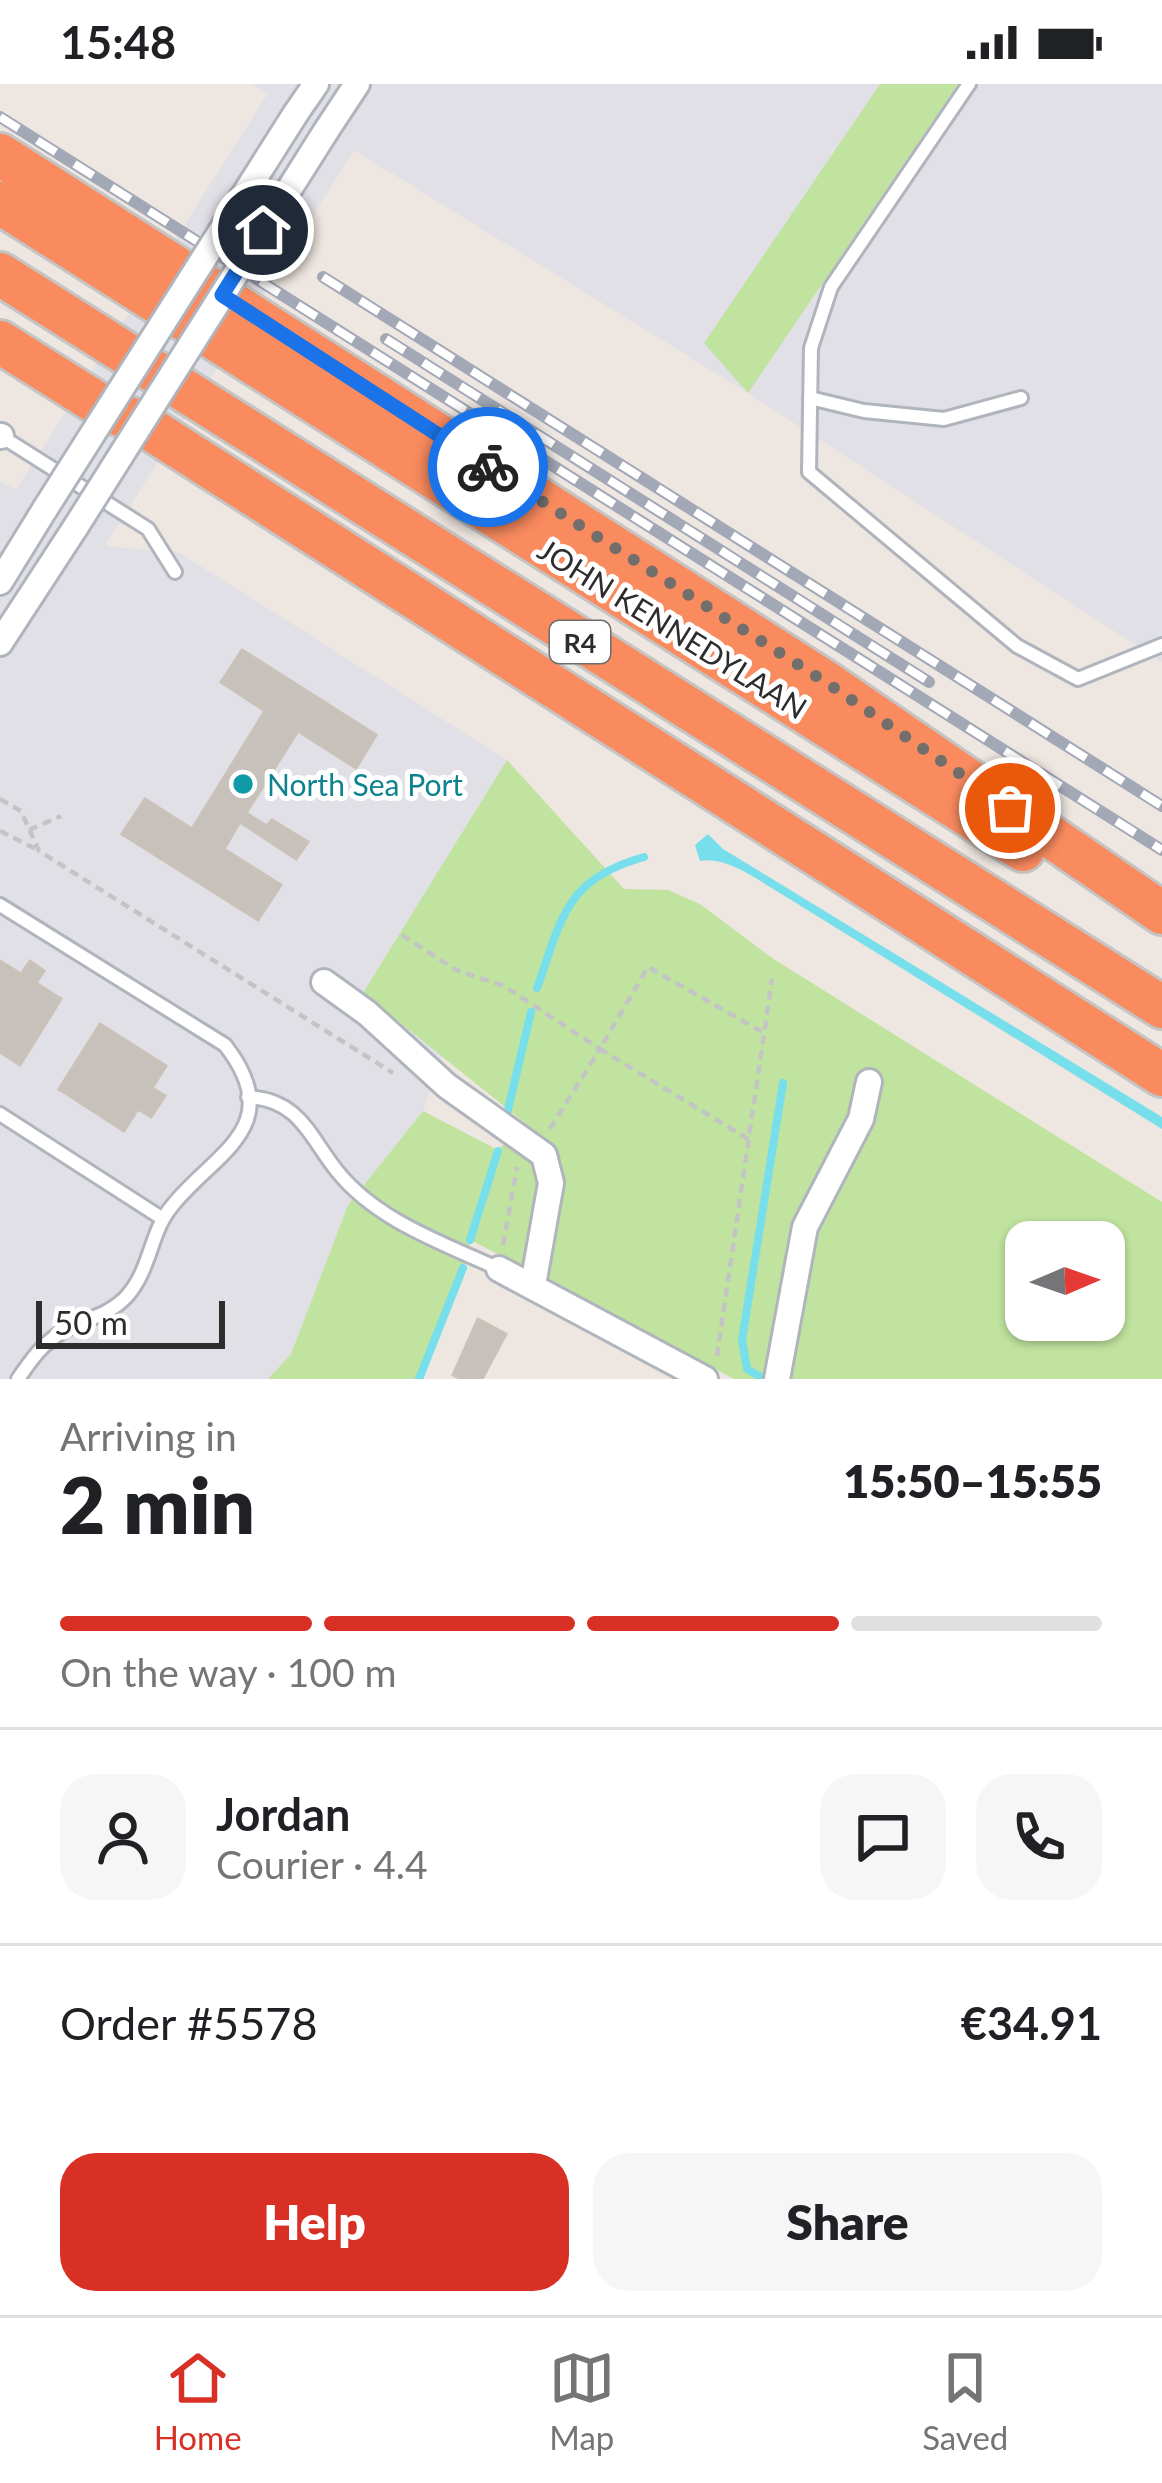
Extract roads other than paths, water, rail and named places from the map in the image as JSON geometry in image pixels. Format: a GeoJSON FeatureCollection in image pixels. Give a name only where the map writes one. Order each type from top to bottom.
{"type":"FeatureCollection","features":[{"type":"Feature","properties":{"kind":"highway"},"geometry":{"type":"LineString","coordinates":[[0,155],[859,704],[1162,913]]}},
{"type":"Feature","properties":{"kind":"highway","name":"JOHN KENNEDYLAAN"},"geometry":{"type":"LineString","coordinates":[[0,203],[1162,939]]}},
{"type":"Feature","properties":{"kind":"highway","name":"JOHN KENNEDYLAAN"},"geometry":{"type":"LineString","coordinates":[[0,274],[1162,1007]]}},
{"type":"Feature","properties":{"kind":"highway","name":"R4"},"geometry":{"type":"LineString","coordinates":[[0,304],[1162,1037]]}},
{"type":"Feature","properties":{"kind":"highway"},"geometry":{"type":"LineString","coordinates":[[0,342],[137,423],[1162,1075]]}},
{"type":"Feature","properties":{"kind":"highway"},"geometry":{"type":"LineString","coordinates":[[784,832],[866,870],[948,918],[1030,951]]}},
{"type":"Feature","properties":{"kind":"street"},"geometry":{"type":"LineString","coordinates":[[0,643],[137,423],[296,113],[316,84]]}},
{"type":"Feature","properties":{"kind":"street"},"geometry":{"type":"LineString","coordinates":[[0,582],[45,509],[137,423],[208,285],[357,84]]}},
{"type":"Feature","properties":{"kind":"street"},"geometry":{"type":"LineString","coordinates":[[324,982],[528,1150],[550,1183],[533,1285]]}},
{"type":"Feature","properties":{"kind":"street"},"geometry":{"type":"LineString","coordinates":[[776,1379],[805,1227],[861,1119],[869,1082]]}},
{"type":"Feature","properties":{"kind":"street"},"geometry":{"type":"LineString","coordinates":[[499,1269],[711,1368]]}},
{"type":"Feature","properties":{"kind":"lane"},"geometry":{"type":"LineString","coordinates":[[969,84],[831,287],[811,347],[809,472],[1017,646],[1078,679],[1162,644]]}},
{"type":"Feature","properties":{"kind":"lane"},"geometry":{"type":"LineString","coordinates":[[810,398],[864,411],[944,419],[1021,398]]}},
{"type":"Feature","properties":{"kind":"lane"},"geometry":{"type":"LineString","coordinates":[[1,436],[148,529],[175,572]]}},
{"type":"Feature","properties":{"kind":"lane"},"geometry":{"type":"LineString","coordinates":[[0,905],[225,1046],[239,1063],[248,1097],[239,1136],[224,1160],[163,1219],[148,1266],[125,1299],[38,1350],[18,1379]]}},
{"type":"Feature","properties":{"kind":"lane"},"geometry":{"type":"LineString","coordinates":[[248,1097],[268,1098],[296,1111],[336,1170],[384,1213],[499,1269]]}},
{"type":"Feature","properties":{"kind":"lane"},"geometry":{"type":"LineString","coordinates":[[0,1114],[163,1219]]}},
{"type":"Feature","properties":{"kind":"water"},"geometry":{"type":"Polygon","coordinates":[[[708,834],[723,849],[1162,1117],[1162,1129],[754,877],[722,862],[700,861],[695,845],[708,834]]]}},
{"type":"Feature","properties":{"kind":"waterway"},"geometry":{"type":"LineString","coordinates":[[537,988],[570,904],[597,877],[644,857]]}},
{"type":"Feature","properties":{"kind":"waterway"},"geometry":{"type":"LineString","coordinates":[[507,1114],[531,1012]]}},
{"type":"Feature","properties":{"kind":"waterway"},"geometry":{"type":"LineString","coordinates":[[764,1379],[747,1369],[742,1340],[783,1083]]}},
{"type":"Feature","properties":{"kind":"waterway"},"geometry":{"type":"LineString","coordinates":[[470,1240],[498,1151]]}},
{"type":"Feature","properties":{"kind":"waterway"},"geometry":{"type":"LineString","coordinates":[[419,1379],[463,1268]]}},
{"type":"Feature","properties":{"kind":"railway"},"geometry":{"type":"LineString","coordinates":[[0,117],[1162,850]]}},
{"type":"Feature","properties":{"kind":"railway"},"geometry":{"type":"LineString","coordinates":[[323,277],[1162,806]]}},
{"type":"Feature","properties":{"kind":"railway"},"geometry":{"type":"LineString","coordinates":[[386,339],[929,682]]}},
{"type":"Feature","properties":{"kind":"place","name":"North Sea Port"},"geometry":{"type":"Point","coordinates":[243,784]}}]}
